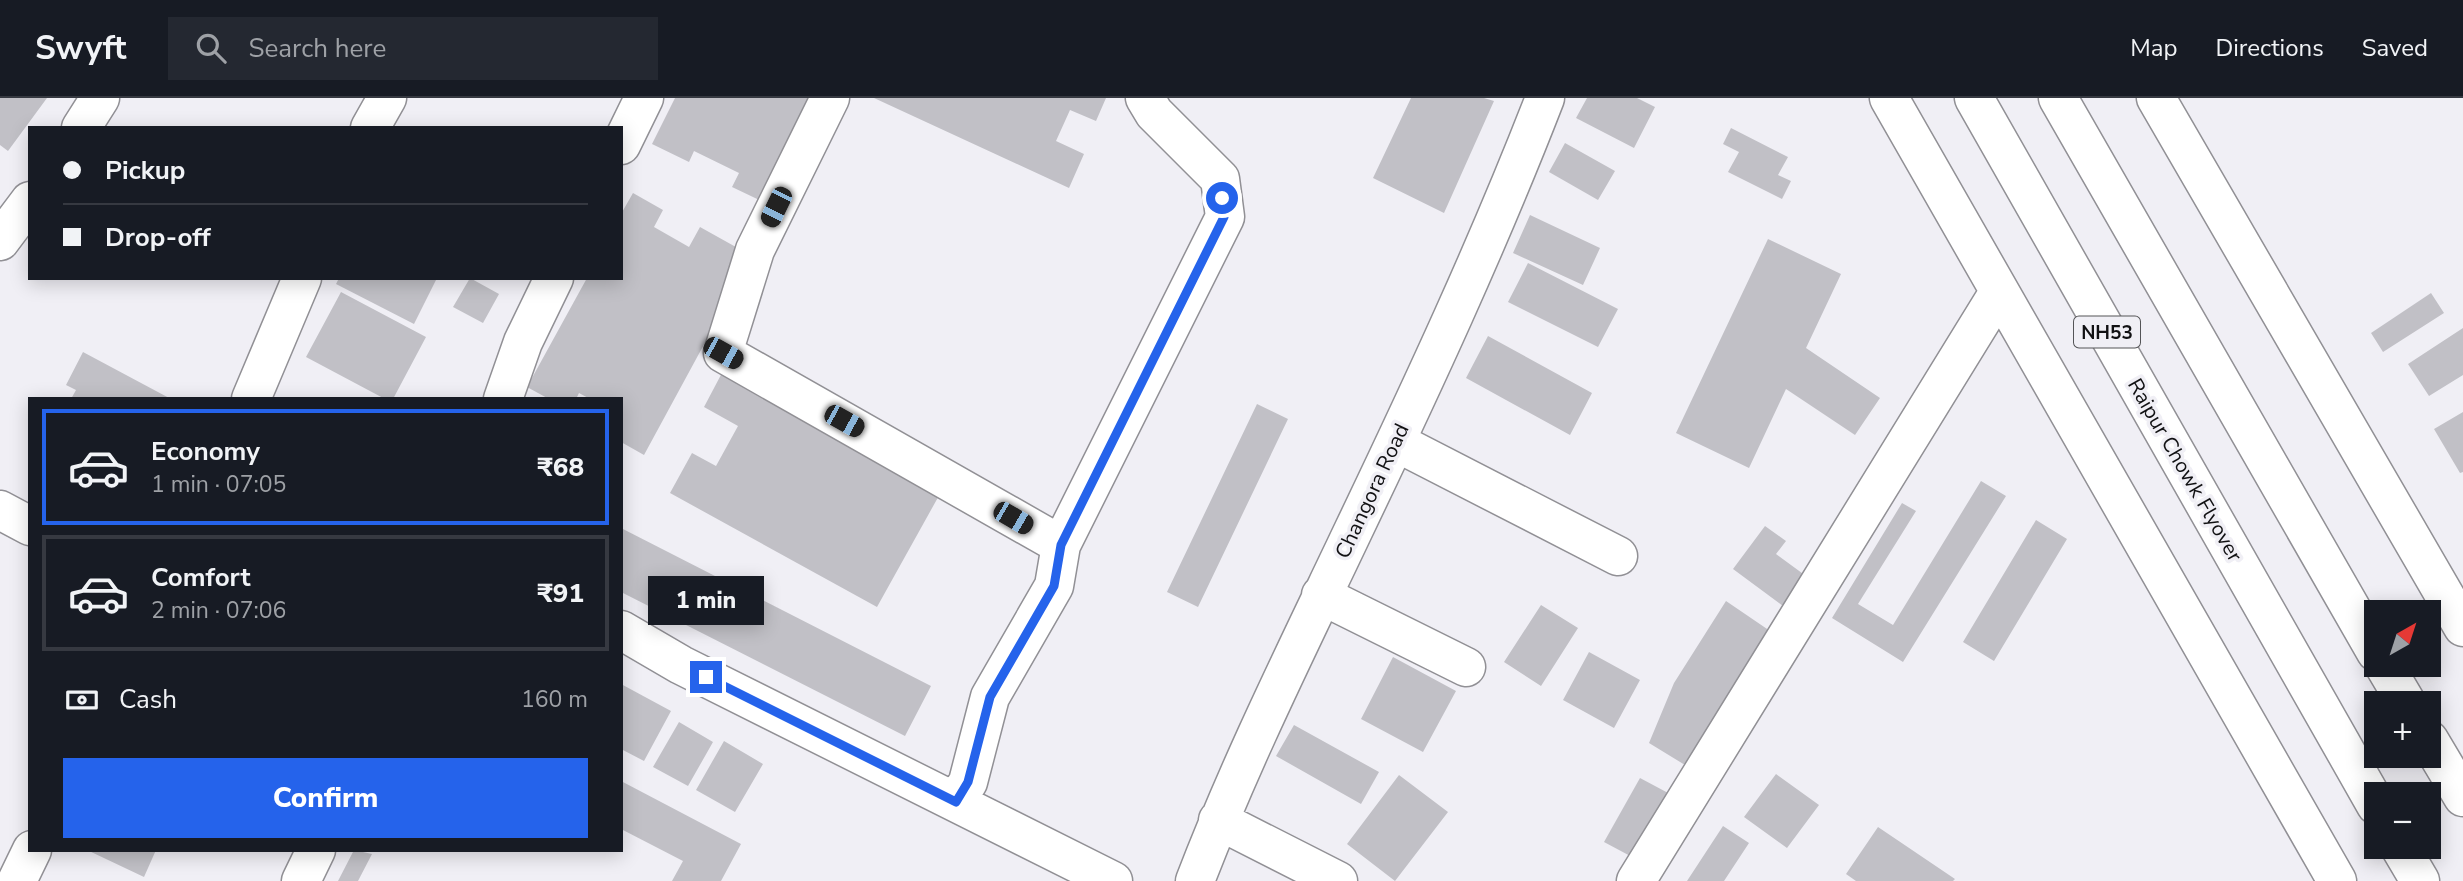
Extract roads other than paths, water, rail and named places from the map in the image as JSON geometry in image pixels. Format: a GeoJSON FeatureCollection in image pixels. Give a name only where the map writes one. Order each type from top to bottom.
{"type":"FeatureCollection","features":[{"type":"Feature","properties":{"kind":"main road"},"geometry":{"type":"LineString","coordinates":[[82,126],[100,98]]}},
{"type":"Feature","properties":{"kind":"main road"},"geometry":{"type":"LineString","coordinates":[[371,126],[387,98]]}},
{"type":"Feature","properties":{"kind":"main road"},"geometry":{"type":"LineString","coordinates":[[623,141],[644,98]]}},
{"type":"Feature","properties":{"kind":"main road"},"geometry":{"type":"LineString","coordinates":[[830,98],[755,250],[723,353],[1061,545]]}},
{"type":"Feature","properties":{"kind":"main road"},"geometry":{"type":"LineString","coordinates":[[956,802],[968,782],[990,697],[1054,586],[1061,545],[1224,217],[1220,179],[1154,113],[1145,98]]}},
{"type":"Feature","properties":{"kind":"main road","name":"Changora Road"},"geometry":{"type":"LineString","coordinates":[[1195,881],[1230,789],[1396,442],[1501,212],[1545,98]]}},
{"type":"Feature","properties":{"kind":"main road"},"geometry":{"type":"LineString","coordinates":[[1889,98],[2337,881]]}},
{"type":"Feature","properties":{"kind":"main road","name":"Raipur Chowk Flyover"},"geometry":{"type":"LineString","coordinates":[[1974,98],[2364,785]]}},
{"type":"Feature","properties":{"kind":"main road"},"geometry":{"type":"LineString","coordinates":[[2058,98],[2364,632]]}},
{"type":"Feature","properties":{"kind":"main road"},"geometry":{"type":"LineString","coordinates":[[2156,98],[2463,626]]}},
{"type":"Feature","properties":{"kind":"main road"},"geometry":{"type":"LineString","coordinates":[[0,241],[28,204]]}},
{"type":"Feature","properties":{"kind":"main road"},"geometry":{"type":"LineString","coordinates":[[252,397],[301,280]]}},
{"type":"Feature","properties":{"kind":"main road"},"geometry":{"type":"LineString","coordinates":[[504,397],[523,342],[553,280]]}},
{"type":"Feature","properties":{"kind":"main road"},"geometry":{"type":"LineString","coordinates":[[1636,881],[1999,292]]}},
{"type":"Feature","properties":{"kind":"main road"},"geometry":{"type":"LineString","coordinates":[[1396,442],[1618,556]]}},
{"type":"Feature","properties":{"kind":"main road"},"geometry":{"type":"LineString","coordinates":[[0,510],[28,525]]}},
{"type":"Feature","properties":{"kind":"main road"},"geometry":{"type":"LineString","coordinates":[[1321,595],[1466,667]]}},
{"type":"Feature","properties":{"kind":"main road"},"geometry":{"type":"LineString","coordinates":[[623,631],[681,665],[1114,881]]}},
{"type":"Feature","properties":{"kind":"main road"},"geometry":{"type":"LineString","coordinates":[[2441,760],[2463,797]]}},
{"type":"Feature","properties":{"kind":"main road"},"geometry":{"type":"LineString","coordinates":[[1218,820],[1338,881]]}},
{"type":"Feature","properties":{"kind":"main road"},"geometry":{"type":"LineString","coordinates":[[17,881],[31,852]]}},
{"type":"Feature","properties":{"kind":"main road"},"geometry":{"type":"LineString","coordinates":[[301,881],[315,852]]}},
{"type":"Feature","properties":{"kind":"main road"},"geometry":{"type":"LineString","coordinates":[[2407,859],[2420,881]]}}]}
